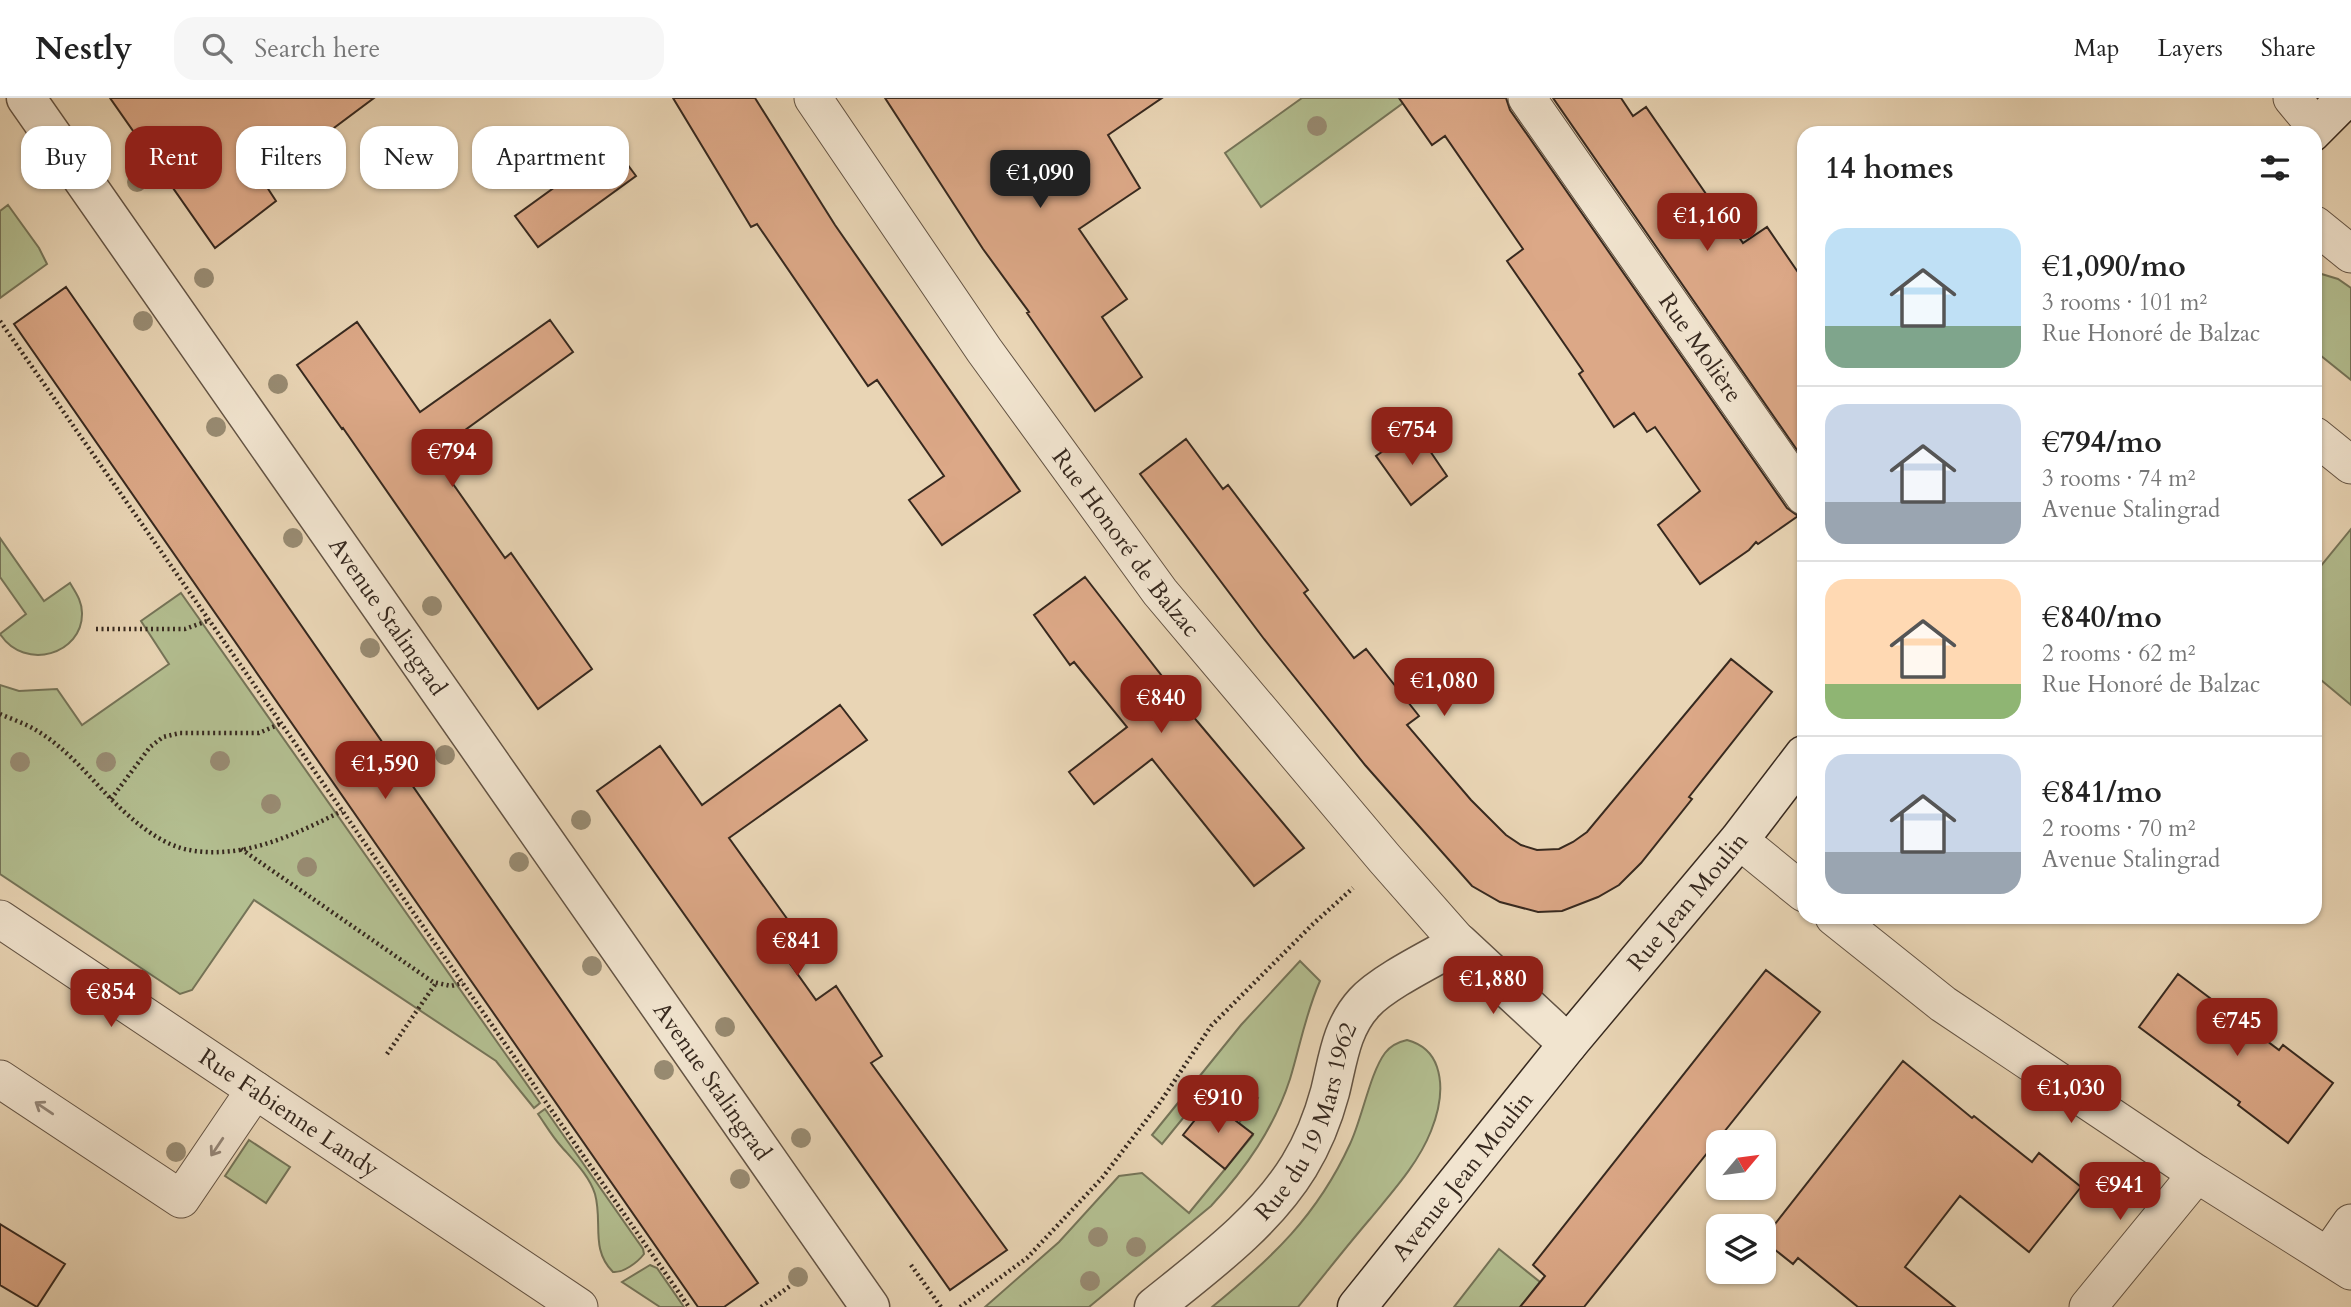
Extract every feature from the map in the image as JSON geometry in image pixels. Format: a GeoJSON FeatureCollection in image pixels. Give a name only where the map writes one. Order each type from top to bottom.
{"type":"FeatureCollection","features":[{"type":"Feature","properties":{"kind":"street","name":"Avenue Stalingrad"},"geometry":{"type":"LineString","coordinates":[[26,98],[870,1307]]}},
{"type":"Feature","properties":{"kind":"street","name":"Rue Molière"},"geometry":{"type":"LineString","coordinates":[[1527,98],[1797,486]]}},
{"type":"Feature","properties":{"kind":"street"},"geometry":{"type":"LineString","coordinates":[[2292,98],[2311,126]]}},
{"type":"Feature","properties":{"kind":"street"},"geometry":{"type":"LineString","coordinates":[[2318,126],[2346,98]]}},
{"type":"Feature","properties":{"kind":"street","name":"Rue Honoré de Balzac"},"geometry":{"type":"LineString","coordinates":[[822,101],[984,351],[1160,592],[1459,943],[1568,1044]]}},
{"type":"Feature","properties":{"kind":"street"},"geometry":{"type":"LineString","coordinates":[[2322,231],[2351,254]]}},
{"type":"Feature","properties":{"kind":"street"},"geometry":{"type":"LineString","coordinates":[[2322,442],[2351,465]]}},
{"type":"Feature","properties":{"kind":"street","name":"Rue Jean Moulin"},"geometry":{"type":"LineString","coordinates":[[1568,1044],[1739,840],[1797,764]]}},
{"type":"Feature","properties":{"kind":"street"},"geometry":{"type":"LineString","coordinates":[[1739,840],[1797,887]]}},
{"type":"Feature","properties":{"kind":"street","name":"Rue Fabienne Landy"},"geometry":{"type":"LineString","coordinates":[[0,919],[579,1307]]}},
{"type":"Feature","properties":{"kind":"street"},"geometry":{"type":"LineString","coordinates":[[1843,924],[1943,1004],[2197,1174],[2339,1264],[2351,1223]]}},
{"type":"Feature","properties":{"kind":"street","name":"Rue du 19 Mars 1962"},"geometry":{"type":"LineString","coordinates":[[1154,1307],[1238,1237],[1268,1206],[1298,1168],[1313,1142],[1323,1114],[1340,1045],[1348,1027],[1365,1002],[1416,967],[1459,943]]}},
{"type":"Feature","properties":{"kind":"street","name":"Avenue Jean Moulin"},"geometry":{"type":"LineString","coordinates":[[1357,1307],[1568,1044]]}},
{"type":"Feature","properties":{"kind":"street"},"geometry":{"type":"LineString","coordinates":[[0,1079],[181,1199],[255,1090]]}},
{"type":"Feature","properties":{"kind":"street"},"geometry":{"type":"LineString","coordinates":[[2088,1307],[2197,1174]]}},
{"type":"Feature","properties":{"kind":"path"},"geometry":{"type":"LineString","coordinates":[[0,321],[689,1307]]}},
{"type":"Feature","properties":{"kind":"path"},"geometry":{"type":"LineString","coordinates":[[96,629],[185,629],[210,620]]}},
{"type":"Feature","properties":{"kind":"path"},"geometry":{"type":"LineString","coordinates":[[0,714],[33,728],[50,740],[142,826],[164,840],[188,850],[214,852],[259,846],[291,836],[342,811]]}},
{"type":"Feature","properties":{"kind":"path"},"geometry":{"type":"LineString","coordinates":[[111,799],[150,747],[163,737],[180,733],[259,733],[282,723]]}},
{"type":"Feature","properties":{"kind":"path"},"geometry":{"type":"LineString","coordinates":[[241,849],[436,983],[451,986],[463,983]]}},
{"type":"Feature","properties":{"kind":"path"},"geometry":{"type":"LineString","coordinates":[[960,1307],[1027,1258],[1102,1178],[1161,1101],[1211,1026],[1313,924],[1385,859]]}},
{"type":"Feature","properties":{"kind":"path"},"geometry":{"type":"LineString","coordinates":[[387,1054],[436,983]]}},
{"type":"Feature","properties":{"kind":"path"},"geometry":{"type":"LineString","coordinates":[[911,1265],[941,1307]]}},
{"type":"Feature","properties":{"kind":"path"},"geometry":{"type":"LineString","coordinates":[[761,1307],[790,1286]]}},
{"type":"Feature","properties":{"kind":"green space"},"geometry":{"type":"Polygon","coordinates":[[[1302,98],[1410,98],[1261,207],[1225,153],[1302,98]]]}},
{"type":"Feature","properties":{"kind":"green space"},"geometry":{"type":"Polygon","coordinates":[[[8,205],[39,248],[47,264],[0,298],[0,211],[8,205]]]}},
{"type":"Feature","properties":{"kind":"green space"},"geometry":{"type":"Polygon","coordinates":[[[2322,274],[2338,279],[2351,288],[2351,380],[2322,357],[2322,274]]]}},
{"type":"Feature","properties":{"kind":"green space"},"geometry":{"type":"Polygon","coordinates":[[[2351,529],[2351,705],[2322,681],[2322,564],[2351,529]]]}},
{"type":"Feature","properties":{"kind":"green space"},"geometry":{"type":"Polygon","coordinates":[[[0,538],[44,601],[70,583],[80,601],[82,613],[80,627],[73,639],[63,648],[37,655],[24,653],[11,646],[0,634],[26,614],[0,577],[0,538]]]}},
{"type":"Feature","properties":{"kind":"green space"},"geometry":{"type":"Polygon","coordinates":[[[181,593],[540,1103],[534,1108],[496,1061],[254,900],[192,990],[180,994],[0,874],[0,685],[19,691],[57,689],[82,725],[169,664],[141,621],[181,593]]]}},
{"type":"Feature","properties":{"kind":"green space"},"geometry":{"type":"Polygon","coordinates":[[[1300,961],[1320,981],[1290,1079],[1276,1114],[1258,1147],[1211,1206],[1089,1307],[985,1307],[1059,1242],[1119,1176],[1142,1173],[1189,1213],[1253,1135],[1239,1123],[1258,1098],[1231,1077],[1200,1114],[1192,1107],[1162,1144],[1152,1135],[1241,1025],[1300,961]]]}},
{"type":"Feature","properties":{"kind":"green space"},"geometry":{"type":"Polygon","coordinates":[[[1407,1040],[1422,1046],[1432,1057],[1439,1075],[1440,1091],[1438,1107],[1426,1143],[1404,1177],[1298,1307],[1212,1307],[1273,1253],[1308,1214],[1337,1170],[1350,1144],[1370,1084],[1385,1053],[1407,1040]]]}},
{"type":"Feature","properties":{"kind":"green space"},"geometry":{"type":"Polygon","coordinates":[[[545,1109],[643,1249],[644,1254],[625,1269],[613,1272],[606,1263],[599,1245],[595,1194],[585,1174],[538,1114],[545,1109]]]}},
{"type":"Feature","properties":{"kind":"green space"},"geometry":{"type":"Polygon","coordinates":[[[249,1140],[290,1167],[266,1203],[225,1176],[249,1140]]]}},
{"type":"Feature","properties":{"kind":"green space"},"geometry":{"type":"Polygon","coordinates":[[[1499,1249],[1540,1282],[1520,1307],[1454,1307],[1499,1249]]]}},
{"type":"Feature","properties":{"kind":"green space"},"geometry":{"type":"Polygon","coordinates":[[[650,1265],[657,1268],[684,1307],[660,1307],[622,1282],[650,1265]]]}},
{"type":"Feature","properties":{"kind":"building"},"geometry":{"type":"Polygon","coordinates":[[[110,98],[374,98],[337,126],[236,126],[236,189],[268,189],[276,201],[215,248],[174,189],[222,189],[222,126],[130,126],[110,98]]]}},
{"type":"Feature","properties":{"kind":"building"},"geometry":{"type":"Polygon","coordinates":[[[673,98],[755,98],[835,225],[1020,491],[942,545],[909,500],[944,476],[877,380],[868,386],[757,224],[751,227],[673,98]]]}},
{"type":"Feature","properties":{"kind":"building"},"geometry":{"type":"Polygon","coordinates":[[[885,98],[1162,98],[1108,135],[1140,188],[1079,229],[1127,299],[1102,317],[1142,377],[1095,411],[983,249],[885,98]]]}},
{"type":"Feature","properties":{"kind":"building"},"geometry":{"type":"Polygon","coordinates":[[[1399,98],[1506,98],[1510,110],[1787,508],[1797,517],[1758,544],[1756,542],[1749,550],[1700,584],[1658,525],[1700,491],[1655,427],[1647,432],[1634,413],[1614,427],[1579,374],[1583,371],[1507,261],[1523,249],[1445,136],[1432,145],[1399,98]]]}},
{"type":"Feature","properties":{"kind":"building"},"geometry":{"type":"Polygon","coordinates":[[[1553,98],[1621,98],[1633,116],[1646,107],[1724,220],[1726,218],[1743,243],[1767,227],[1797,271],[1797,450],[1553,98]]]}},
{"type":"Feature","properties":{"kind":"building"},"geometry":{"type":"Polygon","coordinates":[[[629,167],[636,176],[629,181],[629,167]]]}},
{"type":"Feature","properties":{"kind":"building"},"geometry":{"type":"Polygon","coordinates":[[[552,189],[618,189],[538,247],[515,216],[552,189]]]}},
{"type":"Feature","properties":{"kind":"building"},"geometry":{"type":"Polygon","coordinates":[[[66,287],[758,1283],[724,1307],[698,1307],[14,324],[66,287]]]}},
{"type":"Feature","properties":{"kind":"building"},"geometry":{"type":"Polygon","coordinates":[[[550,320],[573,352],[432,454],[505,558],[511,553],[592,669],[538,709],[297,365],[357,322],[420,412],[550,320]]]}},
{"type":"Feature","properties":{"kind":"building"},"geometry":{"type":"Polygon","coordinates":[[[1415,429],[1447,476],[1411,505],[1376,456],[1415,429]]]}},
{"type":"Feature","properties":{"kind":"building"},"geometry":{"type":"Polygon","coordinates":[[[1186,439],[1223,489],[1228,485],[1308,590],[1304,593],[1354,658],[1366,649],[1419,716],[1407,725],[1471,800],[1506,835],[1521,845],[1537,850],[1559,849],[1587,832],[1731,659],[1772,692],[1689,797],[1692,799],[1641,863],[1619,885],[1598,897],[1562,911],[1538,912],[1500,902],[1472,886],[1365,765],[1264,639],[1140,474],[1186,439]]]}},
{"type":"Feature","properties":{"kind":"building"},"geometry":{"type":"Polygon","coordinates":[[[1085,577],[1197,721],[1304,848],[1254,886],[1152,759],[1094,804],[1069,772],[1127,727],[1074,662],[1070,665],[1034,615],[1085,577]]]}},
{"type":"Feature","properties":{"kind":"building"},"geometry":{"type":"Polygon","coordinates":[[[840,705],[867,740],[729,838],[793,927],[774,941],[816,1000],[836,986],[882,1056],[871,1063],[1007,1250],[950,1290],[597,791],[660,746],[702,805],[840,705]]]}},
{"type":"Feature","properties":{"kind":"building"},"geometry":{"type":"Polygon","coordinates":[[[1766,970],[1820,1012],[1726,1130],[1706,1130],[1706,1154],[1584,1307],[1520,1307],[1545,1276],[1533,1265],[1766,970]]]}},
{"type":"Feature","properties":{"kind":"building"},"geometry":{"type":"Polygon","coordinates":[[[2178,974],[2279,1050],[2283,1045],[2333,1083],[2288,1143],[2238,1105],[2240,1102],[2139,1027],[2178,974]]]}},
{"type":"Feature","properties":{"kind":"building"},"geometry":{"type":"Polygon","coordinates":[[[1903,1061],[1972,1118],[1974,1116],[2032,1162],[2039,1153],[2081,1187],[2029,1252],[1960,1196],[1905,1267],[1955,1307],[1858,1307],[1798,1258],[1793,1264],[1776,1251],[1776,1223],[1903,1061]]]}},
{"type":"Feature","properties":{"kind":"building"},"geometry":{"type":"Polygon","coordinates":[[[1210,1101],[1253,1134],[1225,1169],[1183,1135],[1210,1101]]]}},
{"type":"Feature","properties":{"kind":"building"},"geometry":{"type":"Polygon","coordinates":[[[0,1224],[65,1264],[37,1307],[0,1285],[0,1224]]]}}]}
